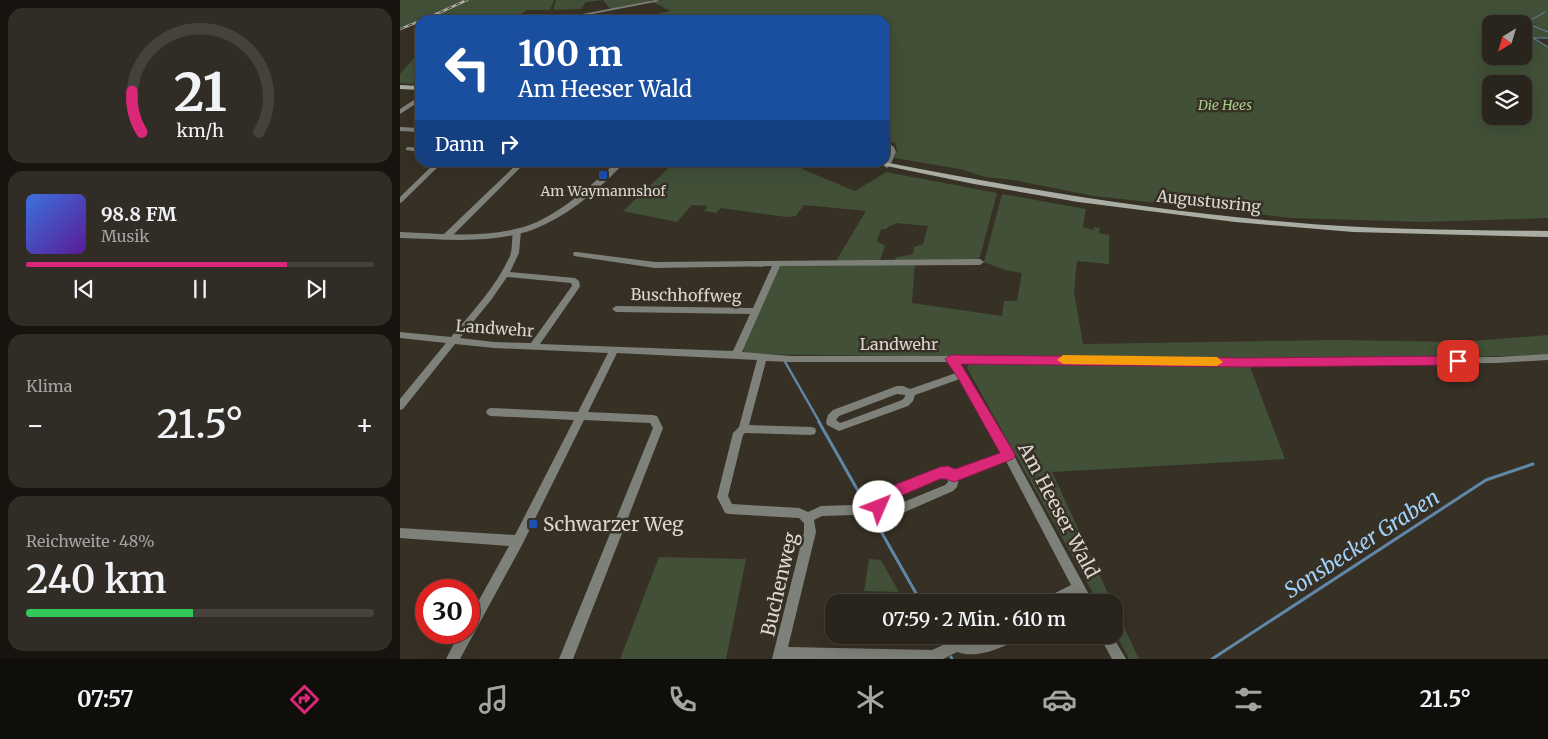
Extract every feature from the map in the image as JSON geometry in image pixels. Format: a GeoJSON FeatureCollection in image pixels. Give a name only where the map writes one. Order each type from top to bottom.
{"type":"FeatureCollection","features":[{"type":"Feature","properties":{"kind":"main road"},"geometry":{"type":"LineString","coordinates":[[400,87],[415,88]]}},
{"type":"Feature","properties":{"kind":"main road","name":"Augustusring"},"geometry":{"type":"LineString","coordinates":[[890,167],[1098,204],[1287,225],[1429,232],[1548,234]]}},
{"type":"Feature","properties":{"kind":"street"},"geometry":{"type":"LineString","coordinates":[[585,15],[658,1]]}},
{"type":"Feature","properties":{"kind":"street"},"geometry":{"type":"LineString","coordinates":[[400,112],[415,102]]}},
{"type":"Feature","properties":{"kind":"street"},"geometry":{"type":"LineString","coordinates":[[400,129],[415,130]]}},
{"type":"Feature","properties":{"kind":"street"},"geometry":{"type":"LineString","coordinates":[[890,147],[893,152],[890,159]]}},
{"type":"Feature","properties":{"kind":"street"},"geometry":{"type":"LineString","coordinates":[[408,150],[415,150]]}},
{"type":"Feature","properties":{"kind":"street"},"geometry":{"type":"LineString","coordinates":[[400,201],[435,167]]}},
{"type":"Feature","properties":{"kind":"street"},"geometry":{"type":"LineString","coordinates":[[447,236],[518,167]]}},
{"type":"Feature","properties":{"kind":"street"},"geometry":{"type":"LineString","coordinates":[[400,235],[491,236],[540,224],[555,216],[616,167]]}},
{"type":"Feature","properties":{"kind":"street"},"geometry":{"type":"LineString","coordinates":[[400,406],[488,298],[505,274],[515,253],[517,231]]}},
{"type":"Feature","properties":{"kind":"street"},"geometry":{"type":"LineString","coordinates":[[577,254],[655,265],[922,261],[980,262]]}},
{"type":"Feature","properties":{"kind":"street"},"geometry":{"type":"LineString","coordinates":[[736,355],[777,264]]}},
{"type":"Feature","properties":{"kind":"street"},"geometry":{"type":"LineString","coordinates":[[505,274],[575,281],[576,286],[534,346]]}},
{"type":"Feature","properties":{"kind":"street","name":"Buschhoffweg"},"geometry":{"type":"LineString","coordinates":[[616,309],[756,311]]}},
{"type":"Feature","properties":{"kind":"street","name":"Landwehr"},"geometry":{"type":"LineString","coordinates":[[400,335],[534,346],[736,355],[762,358],[1246,362],[1497,360],[1548,357]]}},
{"type":"Feature","properties":{"kind":"street"},"geometry":{"type":"LineString","coordinates":[[480,609],[518,541],[614,350]]}},
{"type":"Feature","properties":{"kind":"street","name":"Buchenweg"},"geometry":{"type":"LineString","coordinates":[[762,358],[743,429],[738,433],[722,497],[729,509],[799,513],[807,518],[810,526],[780,656]]}},
{"type":"Feature","properties":{"kind":"street","name":"Am Heeser Wald"},"geometry":{"type":"LineString","coordinates":[[951,359],[1008,455],[1082,594]]}},
{"type":"Feature","properties":{"kind":"street"},"geometry":{"type":"LineString","coordinates":[[910,393],[910,398],[905,403],[840,427],[831,422],[836,413],[888,393],[900,390],[910,393],[962,375]]}},
{"type":"Feature","properties":{"kind":"street"},"geometry":{"type":"LineString","coordinates":[[491,412],[653,419],[658,428],[566,659]]}},
{"type":"Feature","properties":{"kind":"street"},"geometry":{"type":"LineString","coordinates":[[743,429],[811,431]]}},
{"type":"Feature","properties":{"kind":"street"},"geometry":{"type":"LineString","coordinates":[[954,476],[1008,455]]}},
{"type":"Feature","properties":{"kind":"street"},"geometry":{"type":"LineString","coordinates":[[948,472],[954,476],[953,484],[949,488],[903,508],[889,512],[883,511],[879,507],[882,498],[940,473],[948,472]]}},
{"type":"Feature","properties":{"kind":"street","name":"Buchenweg"},"geometry":{"type":"LineString","coordinates":[[807,518],[821,511],[852,510]]}},
{"type":"Feature","properties":{"kind":"street"},"geometry":{"type":"LineString","coordinates":[[400,533],[518,541]]}},
{"type":"Feature","properties":{"kind":"street"},"geometry":{"type":"LineString","coordinates":[[1066,594],[1079,588]]}},
{"type":"Feature","properties":{"kind":"street"},"geometry":{"type":"LineString","coordinates":[[453,659],[461,644]]}},
{"type":"Feature","properties":{"kind":"street"},"geometry":{"type":"LineString","coordinates":[[780,656],[932,657],[953,644]]}},
{"type":"Feature","properties":{"kind":"street"},"geometry":{"type":"LineString","coordinates":[[960,644],[963,651],[973,653],[992,644]]}},
{"type":"Feature","properties":{"kind":"street"},"geometry":{"type":"LineString","coordinates":[[1110,644],[1119,659]]}},
{"type":"Feature","properties":{"kind":"green space"},"geometry":{"type":"Polygon","coordinates":[[[400,0],[465,0],[430,15],[415,15],[415,22],[400,28],[400,0]]]}},
{"type":"Feature","properties":{"kind":"green space"},"geometry":{"type":"Polygon","coordinates":[[[468,0],[554,0],[550,10],[525,10],[518,15],[436,15],[468,0]]]}},
{"type":"Feature","properties":{"kind":"green space"},"geometry":{"type":"Polygon","coordinates":[[[556,0],[603,0],[586,2],[581,9],[553,10],[556,0]]]}},
{"type":"Feature","properties":{"kind":"green space"},"geometry":{"type":"Polygon","coordinates":[[[603,0],[651,0],[653,1],[611,10],[603,0]]]}},
{"type":"Feature","properties":{"kind":"green space","name":"Die Hees"},"geometry":{"type":"Polygon","coordinates":[[[663,0],[1548,0],[1548,39],[1535,38],[1548,46],[1548,218],[1423,222],[1292,218],[1094,196],[1013,180],[985,177],[960,169],[894,158],[897,151],[895,143],[890,142],[890,15],[652,15],[670,11],[653,2],[663,0]]]}},
{"type":"Feature","properties":{"kind":"green space"},"geometry":{"type":"Polygon","coordinates":[[[415,57],[415,81],[413,84],[400,83],[400,74],[415,57]]]}},
{"type":"Feature","properties":{"kind":"green space"},"geometry":{"type":"Polygon","coordinates":[[[670,167],[803,167],[802,169],[855,191],[886,172],[997,193],[980,257],[976,260],[897,260],[894,258],[913,254],[914,247],[923,244],[928,226],[896,223],[881,229],[877,241],[885,246],[880,260],[836,261],[866,211],[804,205],[796,216],[786,217],[721,208],[716,213],[704,211],[708,206],[692,205],[677,222],[623,211],[670,167]]]}},
{"type":"Feature","properties":{"kind":"green space"},"geometry":{"type":"Polygon","coordinates":[[[1002,194],[1086,209],[1083,227],[1093,230],[1094,227],[1100,228],[1099,233],[1109,235],[1109,264],[1077,261],[1074,292],[1083,344],[1336,340],[1460,342],[1548,335],[1548,355],[1282,361],[745,354],[743,350],[778,268],[781,265],[915,262],[912,303],[1002,316],[1004,301],[1017,301],[1022,273],[1005,270],[984,262],[1002,194]]]}},
{"type":"Feature","properties":{"kind":"green space"},"geometry":{"type":"Polygon","coordinates":[[[1005,361],[1249,364],[1285,459],[1052,472],[1108,594],[1094,594],[967,368],[969,364],[1005,361]]]}},
{"type":"Feature","properties":{"kind":"green space"},"geometry":{"type":"Polygon","coordinates":[[[659,557],[746,559],[726,659],[620,659],[659,557]]]}},
{"type":"Feature","properties":{"kind":"green space"},"geometry":{"type":"Polygon","coordinates":[[[869,559],[881,560],[899,592],[864,591],[869,559]]]}},
{"type":"Feature","properties":{"kind":"green space"},"geometry":{"type":"Polygon","coordinates":[[[1123,625],[1139,659],[1129,659],[1121,644],[1123,644],[1123,625]]]}},
{"type":"Feature","properties":{"kind":"waterway"},"geometry":{"type":"LineString","coordinates":[[1545,12],[1526,23],[1548,32]]}},
{"type":"Feature","properties":{"kind":"waterway"},"geometry":{"type":"LineString","coordinates":[[1548,38],[1533,38],[1548,47]]}},
{"type":"Feature","properties":{"kind":"waterway","name":"Sonsbecker Graben"},"geometry":{"type":"LineString","coordinates":[[784,360],[820,423]]}},
{"type":"Feature","properties":{"kind":"waterway","name":"Sonsbecker Graben"},"geometry":{"type":"LineString","coordinates":[[819,422],[916,594]]}},
{"type":"Feature","properties":{"kind":"waterway","name":"Sonsbecker Graben"},"geometry":{"type":"LineString","coordinates":[[1212,659],[1486,480],[1533,464]]}},
{"type":"Feature","properties":{"kind":"railway"},"geometry":{"type":"LineString","coordinates":[[434,15],[467,0]]}},
{"type":"Feature","properties":{"kind":"railway"},"geometry":{"type":"LineString","coordinates":[[400,29],[415,23]]}},
{"type":"Feature","properties":{"kind":"slow traffic"},"geometry":{"type":"LineString","coordinates":[[1063,360],[1217,362]]}},
{"type":"Feature","properties":{"kind":"place","name":"Am Waymannshof"},"geometry":{"type":"Point","coordinates":[603,175]}},
{"type":"Feature","properties":{"kind":"place","name":"Schwarzer Weg"},"geometry":{"type":"Point","coordinates":[533,524]}},
{"type":"Feature","properties":{"kind":"route"},"geometry":{"type":"LineString","coordinates":[[879,507],[879,502],[884,496],[940,473],[948,472],[954,476],[1008,455],[951,359],[1246,362],[1458,361]]}}]}
